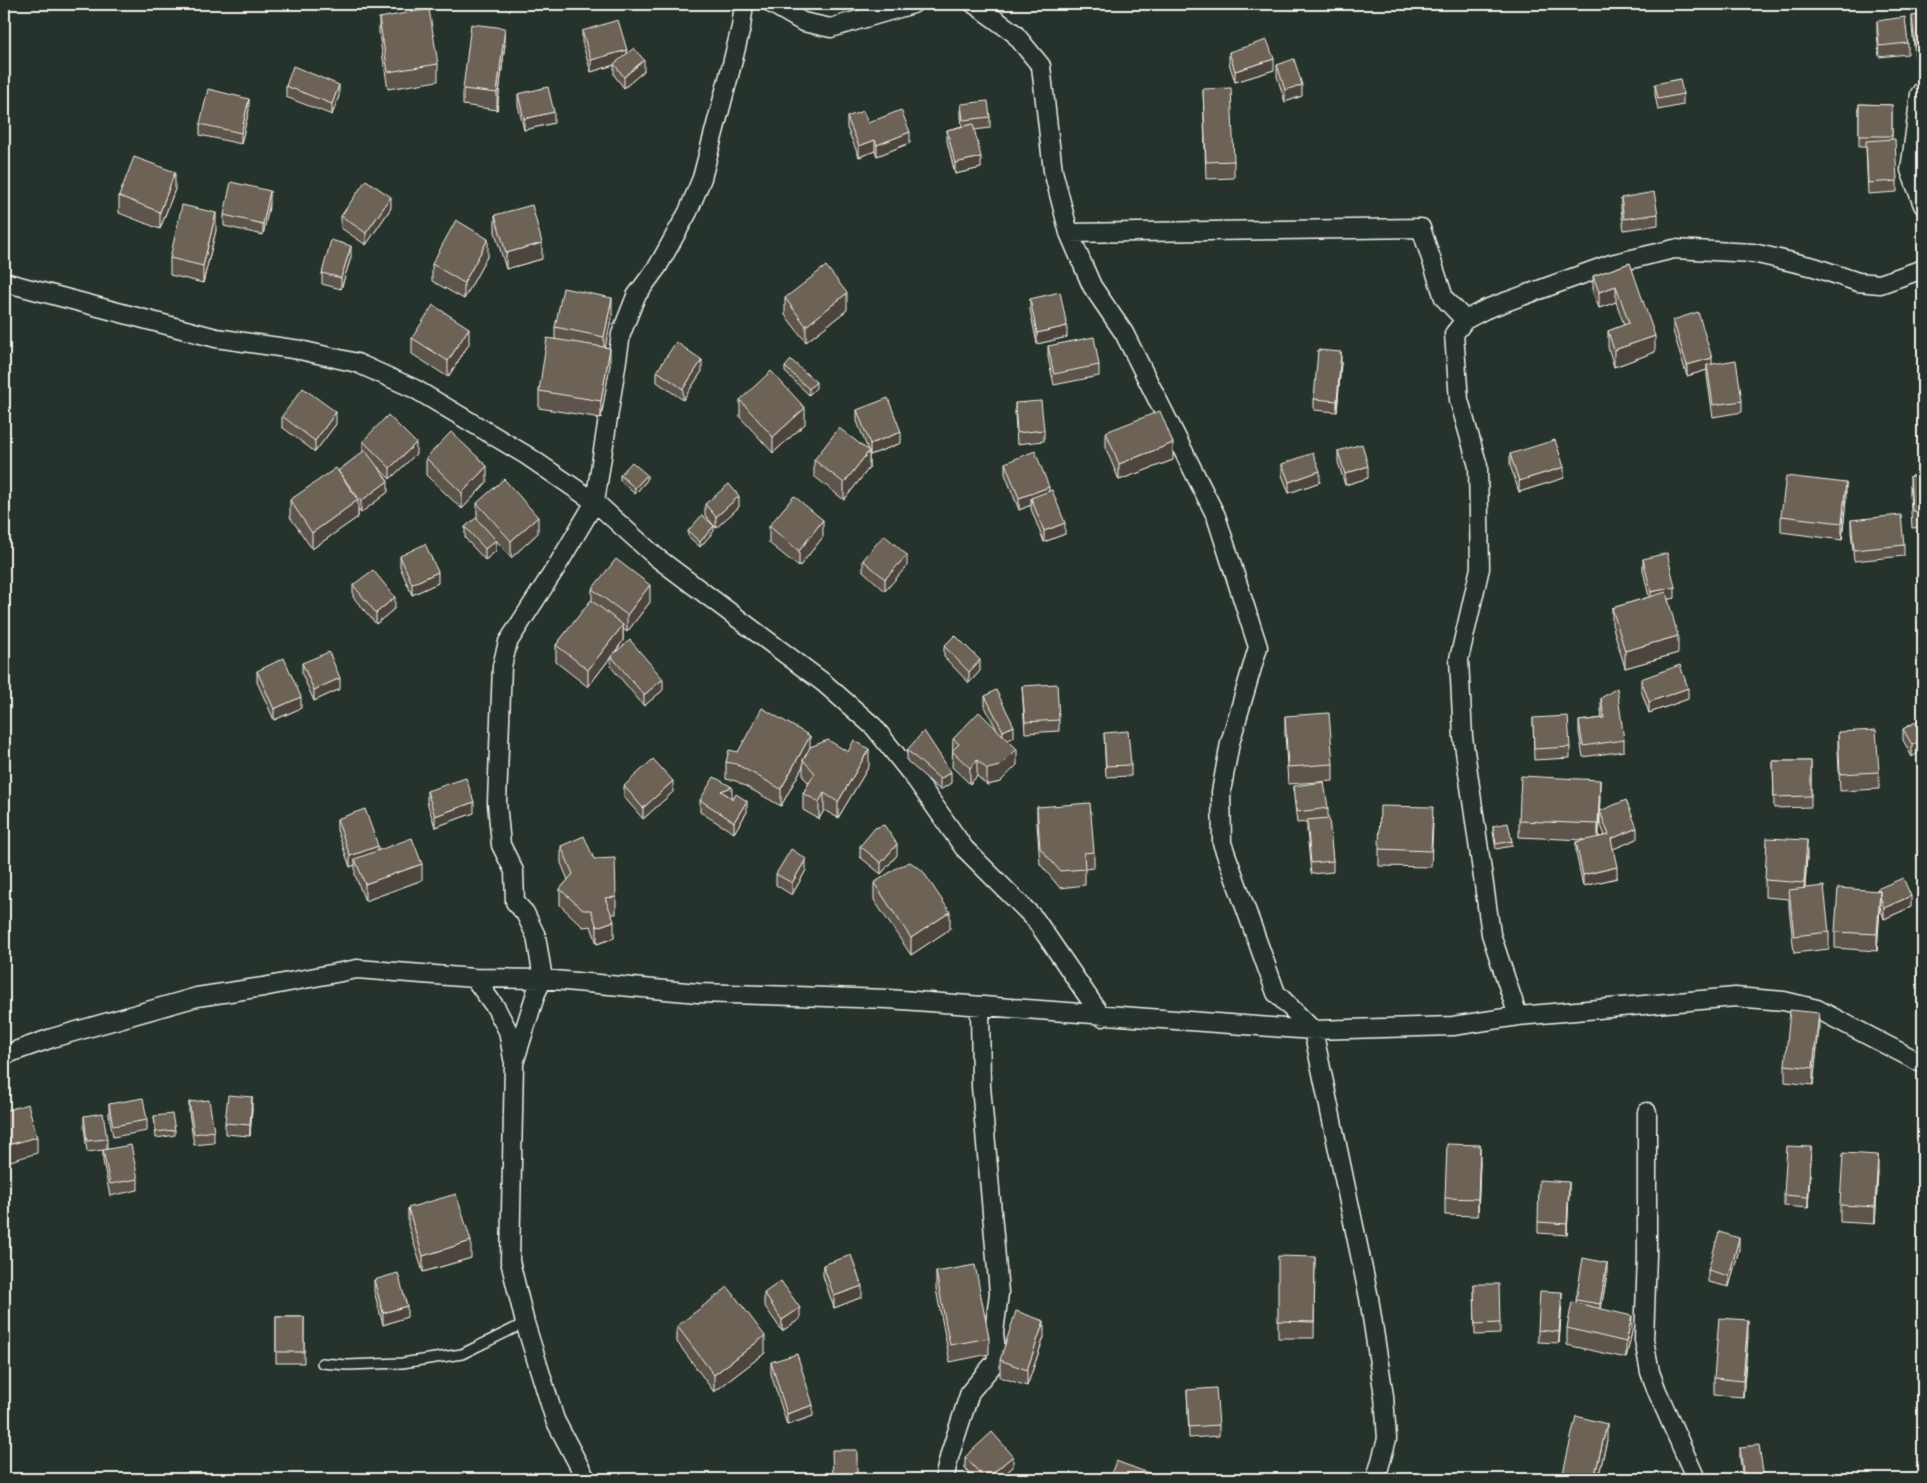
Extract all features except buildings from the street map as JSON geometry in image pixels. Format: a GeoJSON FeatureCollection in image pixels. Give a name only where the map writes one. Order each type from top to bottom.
{"type":"FeatureCollection","features":[{"type":"Feature","properties":{"kind":"street"},"geometry":{"type":"LineString","coordinates":[[514,1063],[536,993],[543,979],[536,936],[525,913],[515,902],[514,871],[502,845],[497,803],[502,666],[508,642],[557,566],[595,502],[621,334],[636,296],[662,258],[688,212],[702,178],[735,55],[744,4]]}},
{"type":"Feature","properties":{"kind":"street"},"geometry":{"type":"LineString","coordinates":[[772,4],[803,22],[831,28],[912,4]]}},
{"type":"Feature","properties":{"kind":"street"},"geometry":{"type":"LineString","coordinates":[[974,4],[1014,33],[1041,66],[1054,171],[1069,233],[1092,286],[1101,302],[1114,317],[1128,342],[1216,516],[1233,564],[1258,647],[1230,743],[1221,792],[1222,843],[1276,993],[1314,1030],[1369,1298],[1384,1396],[1387,1439],[1376,1479]]}},
{"type":"Feature","properties":{"kind":"street"},"geometry":{"type":"LineString","coordinates":[[1923,90],[1920,94],[1910,170],[1923,205]]}},
{"type":"Feature","properties":{"kind":"street"},"geometry":{"type":"LineString","coordinates":[[1069,233],[1422,228],[1444,298],[1465,320]]}},
{"type":"Feature","properties":{"kind":"street"},"geometry":{"type":"LineString","coordinates":[[1518,1016],[1491,934],[1463,737],[1459,659],[1480,568],[1478,466],[1459,400],[1454,334],[1465,320],[1486,310],[1611,264],[1674,249],[1753,253],[1814,267],[1858,282],[1880,284],[1923,269]]}},
{"type":"Feature","properties":{"kind":"street"},"geometry":{"type":"LineString","coordinates":[[4,282],[216,338],[300,350],[357,362],[415,390],[526,455],[595,502],[656,557],[824,683],[874,727],[917,781],[964,848],[1035,919],[1102,1016]]}},
{"type":"Feature","properties":{"kind":"street"},"geometry":{"type":"LineString","coordinates":[[4,1055],[52,1038],[197,996],[263,988],[356,969],[474,978],[543,979],[698,993],[888,1000],[1102,1016],[1256,1024],[1314,1030],[1453,1026],[1518,1016],[1735,997],[1784,1001],[1817,1009],[1923,1064]]}},
{"type":"Feature","properties":{"kind":"street"},"geometry":{"type":"LineString","coordinates":[[474,978],[496,1008],[508,1031],[514,1063],[510,1261],[525,1323],[555,1420],[586,1479]]}},
{"type":"Feature","properties":{"kind":"street"},"geometry":{"type":"LineString","coordinates":[[944,1479],[970,1392],[996,1360],[994,1333],[999,1293],[981,1086],[980,1006]]}},
{"type":"Feature","properties":{"kind":"street"},"geometry":{"type":"LineString","coordinates":[[1647,1112],[1647,1255],[1644,1340],[1650,1372],[1657,1391],[1696,1479]]}},
{"type":"Feature","properties":{"kind":"lane"},"geometry":{"type":"LineString","coordinates":[[322,1363],[347,1365],[402,1363],[462,1354],[525,1323]]}}]}
